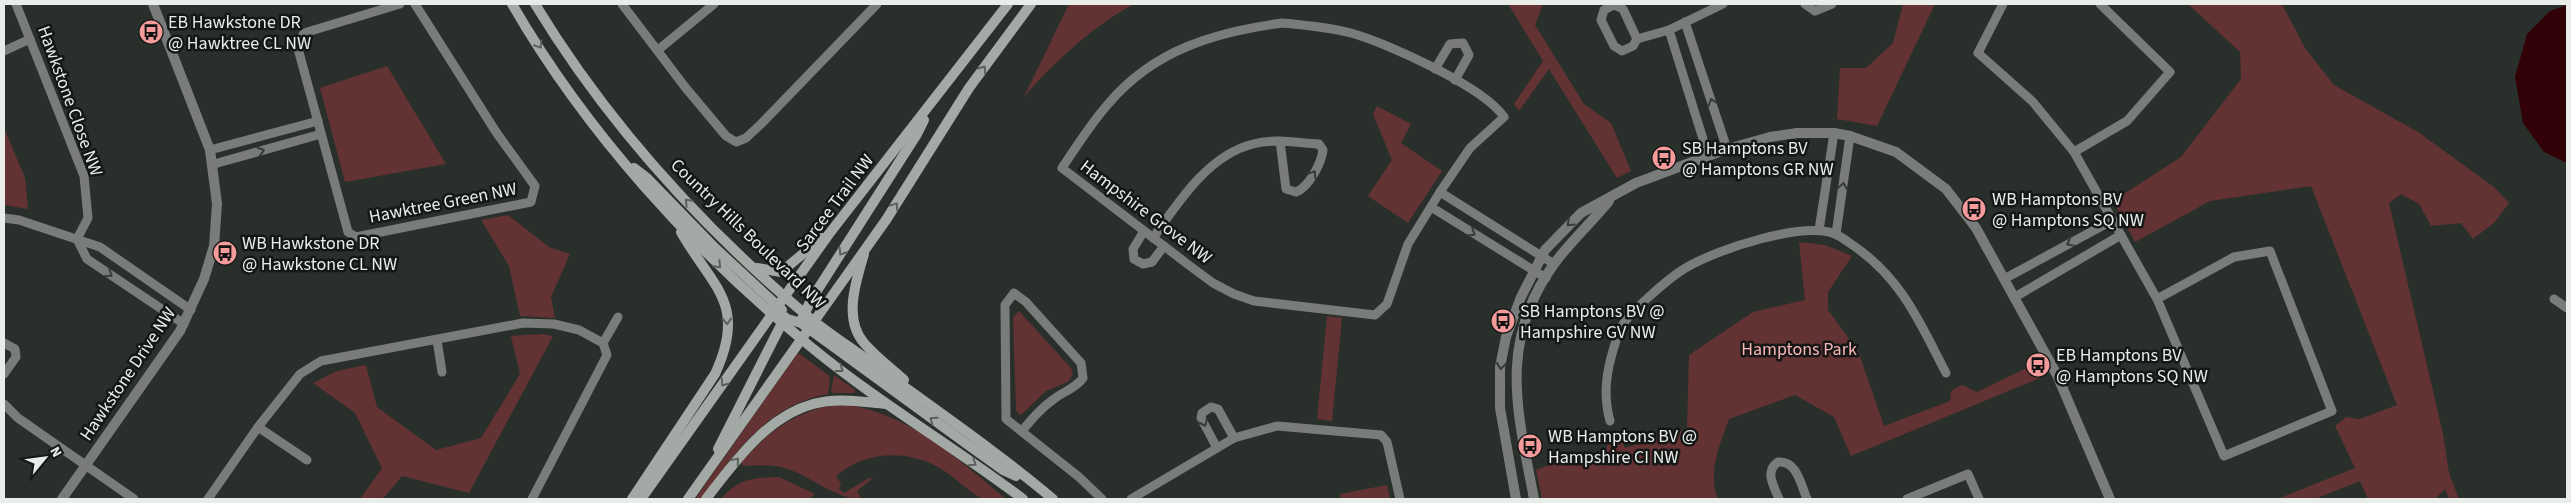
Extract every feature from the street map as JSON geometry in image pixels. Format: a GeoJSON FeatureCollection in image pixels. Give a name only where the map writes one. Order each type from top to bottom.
{"type":"FeatureCollection","features":[{"type":"Feature","properties":{"kind":"main road"},"geometry":{"type":"LineString","coordinates":[[512,4],[548,59],[617,155],[673,218],[723,270],[781,314],[806,321],[1003,470],[1033,483]]}},
{"type":"Feature","properties":{"kind":"main road","name":"Country Hills Boulevard NW"},"geometry":{"type":"LineString","coordinates":[[534,4],[617,123],[705,220],[786,296],[806,321],[928,404],[1054,499]]}},
{"type":"Feature","properties":{"kind":"main road","name":"Sarcee Trail NW"},"geometry":{"type":"LineString","coordinates":[[641,499],[781,314],[786,296],[830,234],[1008,4]]}},
{"type":"Feature","properties":{"kind":"main road"},"geometry":{"type":"LineString","coordinates":[[806,321],[867,246],[921,168],[969,88],[1031,4]]}},
{"type":"Feature","properties":{"kind":"main road"},"geometry":{"type":"LineString","coordinates":[[688,499],[802,339],[811,300],[918,134],[930,106]]}},
{"type":"Feature","properties":{"kind":"main road"},"geometry":{"type":"LineString","coordinates":[[617,155],[647,178],[781,314],[802,339],[888,404],[1023,499]]}},
{"type":"Feature","properties":{"kind":"main road"},"geometry":{"type":"LineString","coordinates":[[632,499],[715,374],[724,356],[727,340],[727,313],[718,286],[686,242],[673,218]]}},
{"type":"Feature","properties":{"kind":"main road"},"geometry":{"type":"LineString","coordinates":[[755,268],[781,272],[830,234]]}},
{"type":"Feature","properties":{"kind":"main road"},"geometry":{"type":"LineString","coordinates":[[867,246],[854,295],[854,321],[858,334],[863,343],[928,404]]}},
{"type":"Feature","properties":{"kind":"main road"},"geometry":{"type":"LineString","coordinates":[[709,468],[781,314]]}},
{"type":"Feature","properties":{"kind":"main road"},"geometry":{"type":"LineString","coordinates":[[706,499],[743,453],[760,436],[798,410],[813,404],[843,400],[888,404]]}},
{"type":"Feature","properties":{"kind":"street","name":"Hawkstone Close NW"},"geometry":{"type":"LineString","coordinates":[[16,4],[84,176],[88,218],[77,239]]}},
{"type":"Feature","properties":{"kind":"street","name":"Hawkstone Drive NW"},"geometry":{"type":"LineString","coordinates":[[62,499],[184,324],[210,263],[214,246],[218,204],[214,164],[153,4]]}},
{"type":"Feature","properties":{"kind":"street","name":"Hawktree Green NW"},"geometry":{"type":"LineString","coordinates":[[400,4],[304,33],[296,46],[348,232],[356,237],[531,202],[535,186],[485,116],[415,4]]}},
{"type":"Feature","properties":{"kind":"street"},"geometry":{"type":"LineString","coordinates":[[622,4],[726,136],[736,142],[746,138],[761,124],[877,4]]}},
{"type":"Feature","properties":{"kind":"street"},"geometry":{"type":"LineString","coordinates":[[658,50],[714,4]]}},
{"type":"Feature","properties":{"kind":"street"},"geometry":{"type":"LineString","coordinates":[[1637,39],[1622,9],[1614,5],[1604,10],[1601,20],[1616,49],[1630,48],[1637,39],[1669,30],[1724,4]]}},
{"type":"Feature","properties":{"kind":"street"},"geometry":{"type":"LineString","coordinates":[[1805,4],[1815,10],[1832,4]]}},
{"type":"Feature","properties":{"kind":"street"},"geometry":{"type":"LineString","coordinates":[[2003,4],[1978,53],[2033,102],[2074,152],[2157,299],[2224,456],[2332,411],[2270,251],[2234,257],[2157,299]]}},
{"type":"Feature","properties":{"kind":"street"},"geometry":{"type":"LineString","coordinates":[[2074,152],[2127,121],[2170,72],[2100,4]]}},
{"type":"Feature","properties":{"kind":"street"},"geometry":{"type":"LineString","coordinates":[[1685,22],[1727,149]]}},
{"type":"Feature","properties":{"kind":"street","name":"Hampshire Grove NW"},"geometry":{"type":"LineString","coordinates":[[1282,23],[1319,26],[1350,33],[1376,42],[1455,80],[1498,108],[1504,117],[1470,148],[1440,192],[1408,244],[1387,304],[1375,315],[1254,301],[1213,283],[1062,168],[1109,102],[1133,80],[1163,58],[1204,39],[1247,28],[1282,23]]}},
{"type":"Feature","properties":{"kind":"street"},"geometry":{"type":"LineString","coordinates":[[1669,30],[1708,155]]}},
{"type":"Feature","properties":{"kind":"street"},"geometry":{"type":"LineString","coordinates":[[4,51],[30,39]]}},
{"type":"Feature","properties":{"kind":"street"},"geometry":{"type":"LineString","coordinates":[[1435,69],[1450,44],[1463,42],[1469,55],[1455,80]]}},
{"type":"Feature","properties":{"kind":"street"},"geometry":{"type":"LineString","coordinates":[[210,150],[318,121]]}},
{"type":"Feature","properties":{"kind":"street"},"geometry":{"type":"LineString","coordinates":[[1516,499],[1500,408],[1500,366],[1506,337],[1532,271],[1541,255],[1581,213],[1612,198],[1636,183],[1727,149],[1770,137],[1797,133],[1834,133],[1850,136],[1896,152],[1946,188],[1976,228],[2057,375],[2110,499]]}},
{"type":"Feature","properties":{"kind":"street"},"geometry":{"type":"LineString","coordinates":[[1819,230],[1834,133]]}},
{"type":"Feature","properties":{"kind":"street"},"geometry":{"type":"LineString","coordinates":[[214,164],[322,134]]}},
{"type":"Feature","properties":{"kind":"street"},"geometry":{"type":"LineString","coordinates":[[1836,234],[1850,136]]}},
{"type":"Feature","properties":{"kind":"street"},"geometry":{"type":"LineString","coordinates":[[1153,238],[1190,187],[1231,154],[1252,144],[1280,141],[1319,144],[1323,150],[1322,159],[1303,190],[1296,192],[1286,188],[1280,141]]}},
{"type":"Feature","properties":{"kind":"street"},"geometry":{"type":"LineString","coordinates":[[1440,192],[1554,264]]}},
{"type":"Feature","properties":{"kind":"street"},"geometry":{"type":"LineString","coordinates":[[1532,499],[1520,432],[1515,390],[1519,340],[1532,302],[1554,264],[1612,198]]}},
{"type":"Feature","properties":{"kind":"street"},"geometry":{"type":"LineString","coordinates":[[1430,208],[1546,278]]}},
{"type":"Feature","properties":{"kind":"street"},"geometry":{"type":"LineString","coordinates":[[4,218],[20,220],[100,247],[191,310]]}},
{"type":"Feature","properties":{"kind":"street"},"geometry":{"type":"LineString","coordinates":[[2004,278],[2112,220]]}},
{"type":"Feature","properties":{"kind":"street"},"geometry":{"type":"LineString","coordinates":[[1610,421],[1606,406],[1606,374],[1620,329],[1648,298],[1689,266],[1734,247],[1776,234],[1819,230],[1836,234],[1871,258],[1896,282],[1946,373]]}},
{"type":"Feature","properties":{"kind":"street"},"geometry":{"type":"LineString","coordinates":[[1144,231],[1133,249],[1134,258],[1143,264],[1152,262],[1164,246]]}},
{"type":"Feature","properties":{"kind":"street"},"geometry":{"type":"LineString","coordinates":[[2015,297],[2121,235]]}},
{"type":"Feature","properties":{"kind":"street"},"geometry":{"type":"LineString","coordinates":[[77,239],[87,259],[184,324]]}},
{"type":"Feature","properties":{"kind":"street"},"geometry":{"type":"LineString","coordinates":[[1022,431],[1040,409],[1056,397],[1076,387],[1083,378],[1080,364],[1026,302],[1014,294],[1005,305],[1006,419],[1102,499]]}},
{"type":"Feature","properties":{"kind":"street"},"geometry":{"type":"LineString","coordinates":[[2554,299],[2567,308]]}},
{"type":"Feature","properties":{"kind":"street"},"geometry":{"type":"LineString","coordinates":[[603,343],[618,317]]}},
{"type":"Feature","properties":{"kind":"street"},"geometry":{"type":"LineString","coordinates":[[208,499],[258,427],[300,374],[322,361],[504,326],[537,323],[579,330],[603,343],[607,355],[532,499]]}},
{"type":"Feature","properties":{"kind":"street"},"geometry":{"type":"LineString","coordinates":[[437,340],[442,372]]}},
{"type":"Feature","properties":{"kind":"street"},"geometry":{"type":"LineString","coordinates":[[4,343],[15,349],[16,357],[4,374]]}},
{"type":"Feature","properties":{"kind":"street"},"geometry":{"type":"LineString","coordinates":[[4,404],[18,418],[134,499]]}},
{"type":"Feature","properties":{"kind":"street"},"geometry":{"type":"LineString","coordinates":[[1217,448],[1201,418],[1202,413],[1211,407],[1218,408],[1234,438]]}},
{"type":"Feature","properties":{"kind":"street"},"geometry":{"type":"LineString","coordinates":[[1132,499],[1234,438],[1277,426],[1381,435],[1386,442],[1400,499]]}},
{"type":"Feature","properties":{"kind":"street"},"geometry":{"type":"LineString","coordinates":[[258,427],[307,460]]}},
{"type":"Feature","properties":{"kind":"street"},"geometry":{"type":"LineString","coordinates":[[1779,499],[1770,477],[1770,470],[1778,462],[1784,461],[1793,466],[1807,499]]}},
{"type":"Feature","properties":{"kind":"street"},"geometry":{"type":"LineString","coordinates":[[1907,499],[1968,474],[1979,499]]}},
{"type":"Feature","properties":{"kind":"green space"},"geometry":{"type":"Polygon","coordinates":[[[1069,4],[1134,4],[1089,34],[1048,71],[1024,97],[1069,4]]]}},
{"type":"Feature","properties":{"kind":"green space"},"geometry":{"type":"Polygon","coordinates":[[[1508,4],[1543,4],[1535,25],[1584,104],[1611,123],[1631,171],[1617,178],[1549,69],[1519,111],[1514,104],[1543,61],[1508,4]]]}},
{"type":"Feature","properties":{"kind":"green space"},"geometry":{"type":"Polygon","coordinates":[[[1903,4],[1935,4],[1877,126],[1837,119],[1840,68],[1866,68],[1893,43],[1903,4]]]}},
{"type":"Feature","properties":{"kind":"green space"},"geometry":{"type":"Polygon","coordinates":[[[2188,4],[2282,4],[2305,48],[2334,85],[2418,132],[2494,187],[2509,203],[2494,223],[2473,239],[2461,223],[2431,226],[2419,204],[2401,194],[2389,203],[2443,434],[2449,473],[2459,499],[2449,499],[2445,489],[2435,499],[2368,499],[2360,481],[2315,499],[2277,499],[2355,468],[2335,426],[2346,417],[2360,419],[2397,405],[2311,186],[2210,201],[2135,242],[2113,201],[2181,157],[2241,79],[2240,52],[2188,4]]]}},
{"type":"Feature","properties":{"kind":"green space"},"geometry":{"type":"Polygon","coordinates":[[[387,66],[446,164],[345,182],[320,88],[387,66]]]}},
{"type":"Feature","properties":{"kind":"green space"},"geometry":{"type":"Polygon","coordinates":[[[1377,106],[1411,124],[1401,143],[1442,171],[1408,223],[1368,196],[1392,160],[1373,114],[1377,106]]]}},
{"type":"Feature","properties":{"kind":"green space"},"geometry":{"type":"Polygon","coordinates":[[[5,130],[25,178],[28,209],[4,205],[5,130]]]}},
{"type":"Feature","properties":{"kind":"green space"},"geometry":{"type":"Polygon","coordinates":[[[508,215],[549,247],[570,254],[551,297],[555,318],[520,316],[509,266],[481,220],[508,215]]]}},
{"type":"Feature","properties":{"kind":"green space","name":"Hamptons Park"},"geometry":{"type":"Polygon","coordinates":[[[1799,242],[1825,245],[1852,256],[1828,292],[1828,310],[1858,351],[1884,426],[1950,401],[1951,391],[1962,385],[1977,392],[2033,365],[2040,378],[1851,456],[1834,417],[1795,395],[1729,419],[1714,469],[1715,489],[1718,499],[1542,499],[1536,470],[1554,463],[1605,451],[1609,441],[1621,437],[1625,448],[1687,429],[1689,355],[1753,312],[1805,300],[1799,242]]]}},
{"type":"Feature","properties":{"kind":"green space"},"geometry":{"type":"Polygon","coordinates":[[[1019,311],[1071,368],[1073,374],[1068,382],[1046,391],[1021,415],[1016,411],[1013,317],[1019,311]]]}},
{"type":"Feature","properties":{"kind":"green space"},"geometry":{"type":"Polygon","coordinates":[[[1327,316],[1342,318],[1332,421],[1317,419],[1327,316]]]}},
{"type":"Feature","properties":{"kind":"green space"},"geometry":{"type":"Polygon","coordinates":[[[542,334],[553,336],[469,493],[402,476],[383,499],[360,499],[382,468],[355,413],[313,383],[337,371],[366,365],[377,407],[436,450],[481,438],[520,374],[511,336],[542,334]]]}},
{"type":"Feature","properties":{"kind":"green space"},"geometry":{"type":"Polygon","coordinates":[[[797,354],[800,354],[828,375],[830,379],[828,394],[807,399],[771,419],[740,448],[701,499],[695,499],[797,354]]]}},
{"type":"Feature","properties":{"kind":"green space"},"geometry":{"type":"Polygon","coordinates":[[[834,375],[855,390],[854,393],[833,393],[831,391],[834,375]]]}},
{"type":"Feature","properties":{"kind":"green space"},"geometry":{"type":"Polygon","coordinates":[[[835,404],[860,407],[883,414],[906,425],[948,452],[1006,499],[983,499],[933,464],[905,456],[890,455],[862,461],[836,476],[841,484],[839,489],[844,493],[867,479],[873,478],[857,491],[861,499],[835,493],[781,467],[743,466],[741,462],[773,432],[793,418],[835,404]]]}},
{"type":"Feature","properties":{"kind":"green space"},"geometry":{"type":"Polygon","coordinates":[[[779,477],[815,494],[809,499],[721,499],[734,487],[747,480],[779,477]]]}},
{"type":"Feature","properties":{"kind":"green space"},"geometry":{"type":"Polygon","coordinates":[[[1387,485],[1390,499],[1341,499],[1340,494],[1387,485]]]}},
{"type":"Feature","properties":{"kind":"shaded area"},"geometry":{"type":"Polygon","coordinates":[[[2567,5],[2567,163],[2544,152],[2523,123],[2515,77],[2527,34],[2550,11],[2567,5]]]}},
{"type":"Feature","properties":{"kind":"place","name":"EB Hawkstone DR @ Hawktree CL NW"},"geometry":{"type":"Point","coordinates":[151,32]}},
{"type":"Feature","properties":{"kind":"place","name":"SB Hamptons BV @ Hamptons GR NW"},"geometry":{"type":"Point","coordinates":[1664,158]}},
{"type":"Feature","properties":{"kind":"place","name":"WB Hamptons BV @ Hamptons SQ NW"},"geometry":{"type":"Point","coordinates":[1974,209]}},
{"type":"Feature","properties":{"kind":"place","name":"WB Hawkstone DR @ Hawkstone CL NW"},"geometry":{"type":"Point","coordinates":[225,253]}},
{"type":"Feature","properties":{"kind":"place","name":"SB Hamptons BV @ Hampshire GV NW"},"geometry":{"type":"Point","coordinates":[1503,321]}},
{"type":"Feature","properties":{"kind":"place","name":"EB Hamptons BV @ Hamptons SQ NW"},"geometry":{"type":"Point","coordinates":[2038,365]}},
{"type":"Feature","properties":{"kind":"place","name":"WB Hamptons BV @ Hampshire CI NW"},"geometry":{"type":"Point","coordinates":[1530,446]}}]}
